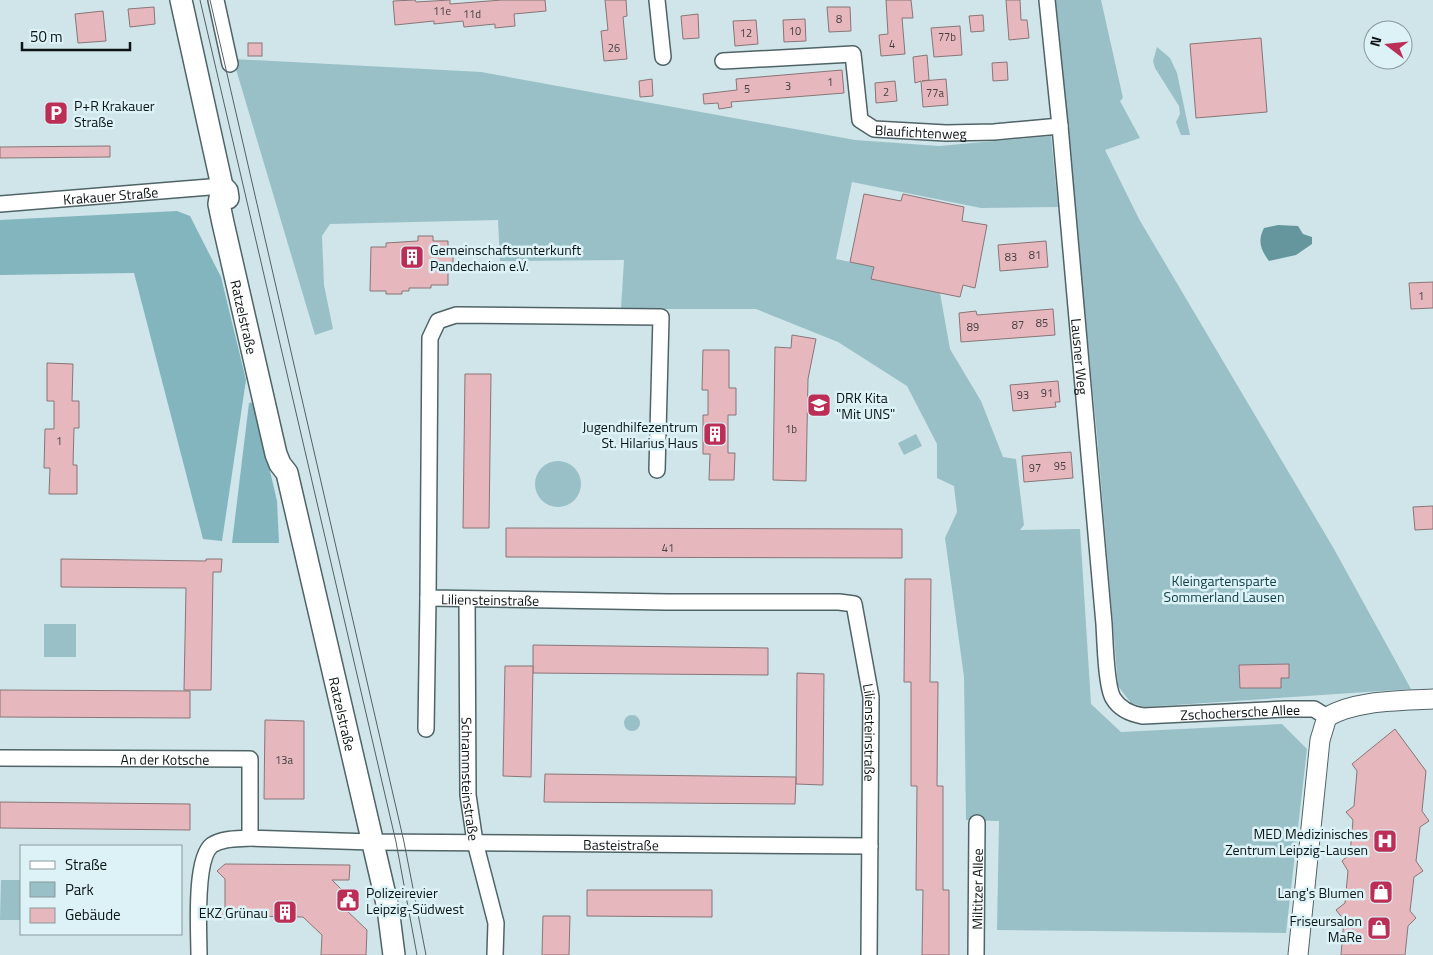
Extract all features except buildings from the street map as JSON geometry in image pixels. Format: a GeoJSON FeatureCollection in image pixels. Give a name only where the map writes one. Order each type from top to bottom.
{"type":"FeatureCollection","features":[{"type":"Feature","properties":{"kind":"main road","name":"Ratzelstraße"},"geometry":{"type":"LineString","coordinates":[[181,0],[222,186],[226,191],[237,236],[246,259],[286,436],[290,454],[288,473],[388,908],[394,955]]}},
{"type":"Feature","properties":{"kind":"street"},"geometry":{"type":"LineString","coordinates":[[216,0],[230,64]]}},
{"type":"Feature","properties":{"kind":"street"},"geometry":{"type":"LineString","coordinates":[[656,0],[662,56]]}},
{"type":"Feature","properties":{"kind":"street","name":"Lausner Weg"},"geometry":{"type":"LineString","coordinates":[[1047,0],[1110,688],[1113,698],[1121,708]]}},
{"type":"Feature","properties":{"kind":"street","name":"Blaufichtenweg"},"geometry":{"type":"LineString","coordinates":[[723,61],[853,54],[860,120],[874,129],[946,133],[994,132],[1060,126]]}},
{"type":"Feature","properties":{"kind":"street","name":"Krakauer Straße"},"geometry":{"type":"LineString","coordinates":[[0,204],[222,186]]}},
{"type":"Feature","properties":{"kind":"street","name":"Liliensteinstraße"},"geometry":{"type":"LineString","coordinates":[[658,470],[661,317],[456,315],[438,321],[430,338],[428,598],[838,602],[854,604],[871,697],[869,955]]}},
{"type":"Feature","properties":{"kind":"street"},"geometry":{"type":"LineString","coordinates":[[426,729],[428,598]]}},
{"type":"Feature","properties":{"kind":"street","name":"Schrammsteinstraße"},"geometry":{"type":"LineString","coordinates":[[468,599],[468,795],[476,842],[496,923],[495,955]]}},
{"type":"Feature","properties":{"kind":"street"},"geometry":{"type":"LineString","coordinates":[[1298,955],[1320,740],[1327,717],[1339,710],[1352,706],[1433,699]]}},
{"type":"Feature","properties":{"kind":"street","name":"Zschochersche Allee"},"geometry":{"type":"LineString","coordinates":[[1121,708],[1132,714],[1143,716],[1314,709],[1327,717]]}},
{"type":"Feature","properties":{"kind":"street","name":"An der Kotsche"},"geometry":{"type":"LineString","coordinates":[[0,758],[250,759],[250,838]]}},
{"type":"Feature","properties":{"kind":"street","name":"Miltitzer Allee"},"geometry":{"type":"LineString","coordinates":[[976,955],[977,823]]}},
{"type":"Feature","properties":{"kind":"street"},"geometry":{"type":"LineString","coordinates":[[199,955],[200,874],[204,858],[211,846],[224,840],[250,838],[372,842]]}},
{"type":"Feature","properties":{"kind":"street","name":"Basteistraße"},"geometry":{"type":"LineString","coordinates":[[372,842],[870,846]]}},
{"type":"Feature","properties":{"kind":"green space","name":"Kleingartensparte Sommerland Lausen"},"geometry":{"type":"Polygon","coordinates":[[[1054,0],[1101,0],[1123,98],[1120,101],[1140,138],[1105,150],[1139,219],[1334,549],[1411,689],[1145,707],[1131,703],[1118,686],[1097,435],[1054,0]]]}},
{"type":"Feature","properties":{"kind":"green space"},"geometry":{"type":"Polygon","coordinates":[[[1157,47],[1170,58],[1177,73],[1190,135],[1181,135],[1176,122],[1180,114],[1179,106],[1155,68],[1153,61],[1157,47]]]}},
{"type":"Feature","properties":{"kind":"green space"},"geometry":{"type":"Polygon","coordinates":[[[233,59],[481,72],[855,140],[939,146],[1051,136],[1058,207],[981,208],[852,182],[836,259],[874,267],[872,279],[940,293],[950,349],[981,401],[1003,457],[1016,459],[1024,525],[1020,530],[1080,529],[1091,704],[1121,732],[1282,724],[1307,749],[1286,933],[997,930],[999,821],[966,820],[964,677],[945,538],[957,512],[954,486],[937,478],[937,444],[907,386],[838,342],[756,309],[621,309],[624,260],[500,261],[498,220],[330,224],[322,236],[324,285],[333,329],[315,335],[233,59]]]}},
{"type":"Feature","properties":{"kind":"green space"},"geometry":{"type":"Polygon","coordinates":[[[916,434],[922,446],[904,455],[898,443],[916,434]]]}},
{"type":"Feature","properties":{"kind":"green space"},"geometry":{"type":"Polygon","coordinates":[[[554,461],[562,461],[571,465],[577,471],[581,484],[577,497],[571,503],[562,507],[554,507],[545,503],[539,497],[535,488],[535,480],[539,471],[545,465],[554,461]]]}},
{"type":"Feature","properties":{"kind":"green space"},"geometry":{"type":"Polygon","coordinates":[[[44,624],[76,624],[76,657],[44,657],[44,624]]]}},
{"type":"Feature","properties":{"kind":"green space"},"geometry":{"type":"Polygon","coordinates":[[[629,715],[635,715],[640,720],[638,729],[629,731],[624,726],[624,720],[629,715]]]}},
{"type":"Feature","properties":{"kind":"green space"},"geometry":{"type":"Polygon","coordinates":[[[1,880],[20,880],[20,920],[0,920],[1,880]]]}},
{"type":"Feature","properties":{"kind":"shaded area"},"geometry":{"type":"Polygon","coordinates":[[[177,211],[190,216],[221,277],[246,380],[222,541],[203,539],[134,273],[0,275],[0,220],[177,211]]]}},
{"type":"Feature","properties":{"kind":"shaded area"},"geometry":{"type":"Polygon","coordinates":[[[1278,225],[1298,226],[1303,234],[1312,237],[1312,244],[1296,255],[1269,261],[1260,241],[1262,233],[1264,228],[1278,225]]]}},
{"type":"Feature","properties":{"kind":"shaded area"},"geometry":{"type":"Polygon","coordinates":[[[254,402],[277,501],[279,543],[232,543],[249,403],[254,402]]]}},
{"type":"Feature","properties":{"kind":"tram line"},"geometry":{"type":"LineString","coordinates":[[200,0],[396,842],[417,955]]}},
{"type":"Feature","properties":{"kind":"tram line"},"geometry":{"type":"LineString","coordinates":[[210,0],[404,842],[426,955]]}},
{"type":"Feature","properties":{"kind":"place","name":"P+R Krakauer Straße"},"geometry":{"type":"Point","coordinates":[56,113]}},
{"type":"Feature","properties":{"kind":"place","name":"Gemeinschaftsunterkunft Pandechaion e.V."},"geometry":{"type":"Point","coordinates":[412,257]}},
{"type":"Feature","properties":{"kind":"place","name":"DRK Kita \"Mit UNS\""},"geometry":{"type":"Point","coordinates":[819,405]}},
{"type":"Feature","properties":{"kind":"place","name":"Jugendhilfezentrum St. Hilarius Haus"},"geometry":{"type":"Point","coordinates":[715,434]}},
{"type":"Feature","properties":{"kind":"place","name":"MED Medizinisches Zentrum Leipzig-Lausen"},"geometry":{"type":"Point","coordinates":[1385,841]}},
{"type":"Feature","properties":{"kind":"place","name":"Lang's Blumen"},"geometry":{"type":"Point","coordinates":[1381,892]}},
{"type":"Feature","properties":{"kind":"place","name":"Polizeirevier Leipzig-Südwest"},"geometry":{"type":"Point","coordinates":[348,900]}},
{"type":"Feature","properties":{"kind":"place","name":"EKZ Grünau"},"geometry":{"type":"Point","coordinates":[285,912]}},
{"type":"Feature","properties":{"kind":"place","name":"Friseursalon MaRe"},"geometry":{"type":"Point","coordinates":[1379,928]}}]}
